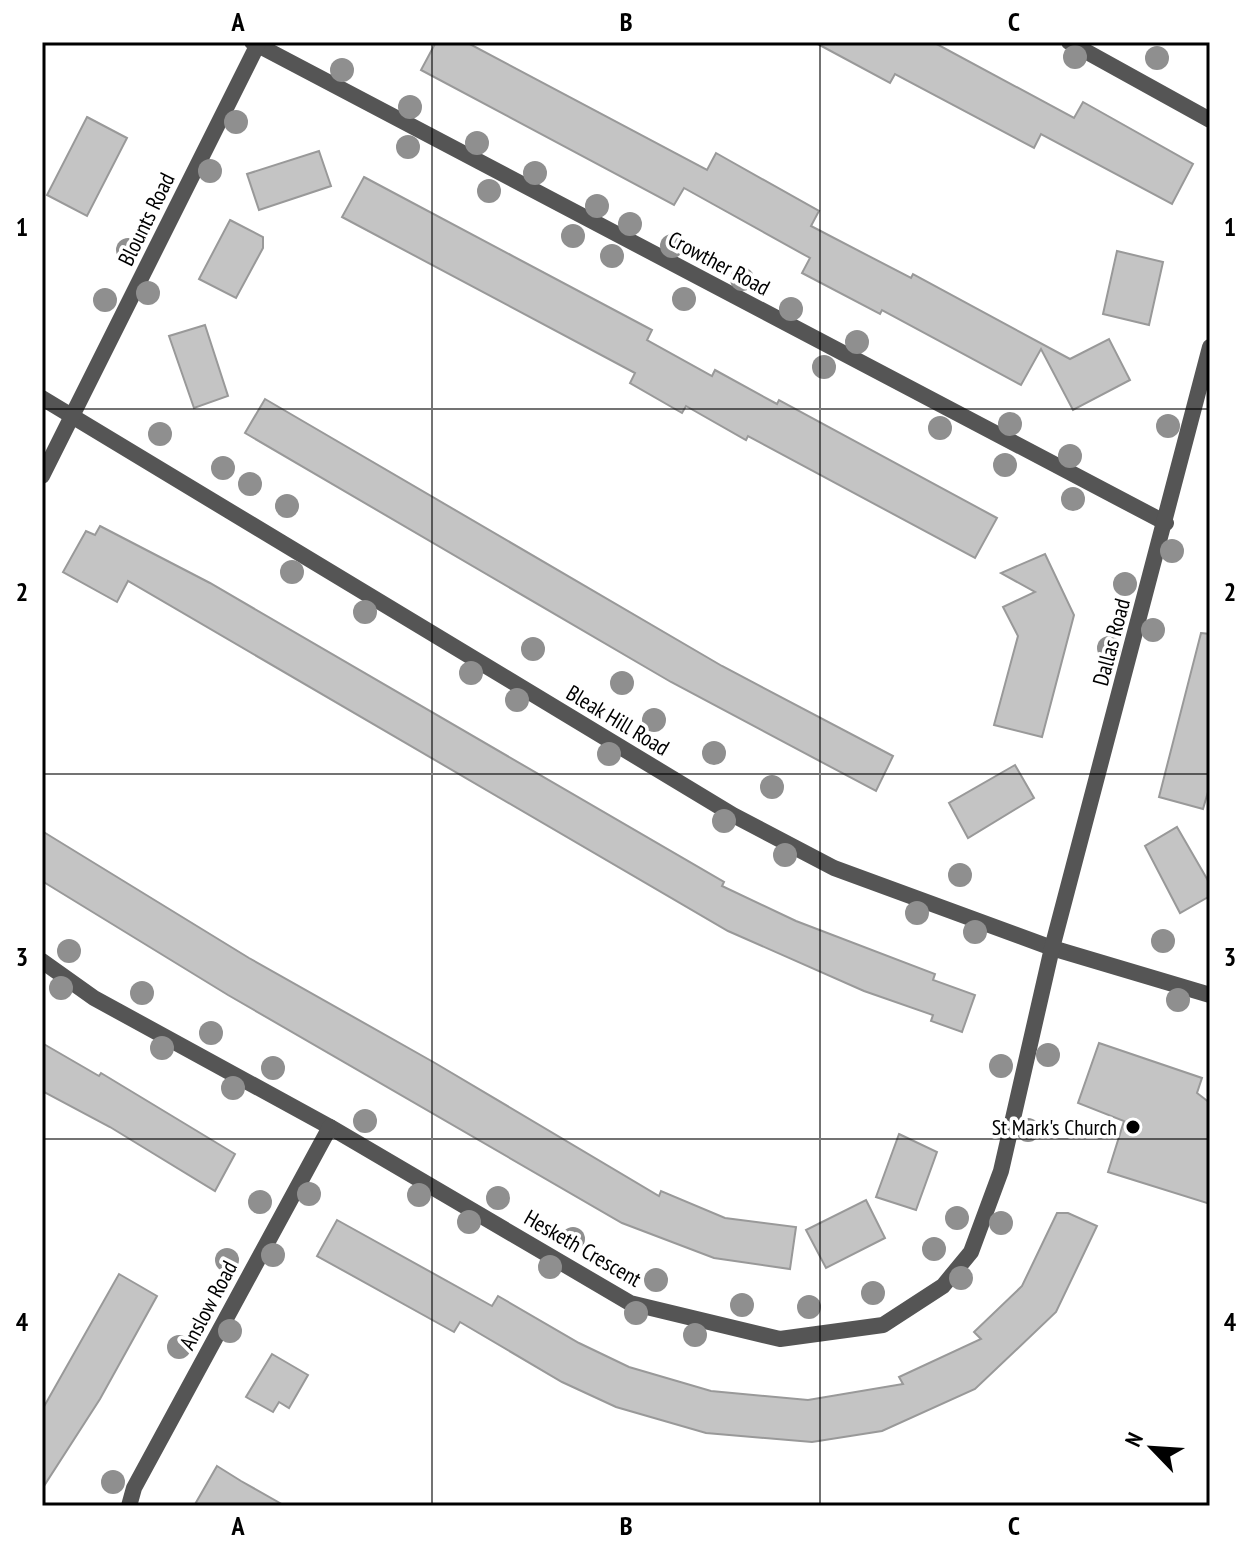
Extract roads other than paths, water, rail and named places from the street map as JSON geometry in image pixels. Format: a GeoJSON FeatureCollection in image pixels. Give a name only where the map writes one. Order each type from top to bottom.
{"type":"FeatureCollection","features":[{"type":"Feature","properties":{"kind":"street"},"geometry":{"type":"LineString","coordinates":[[1069,42],[1210,120]]}},
{"type":"Feature","properties":{"kind":"street","name":"Blounts Road"},"geometry":{"type":"LineString","coordinates":[[73,416],[256,43]]}},
{"type":"Feature","properties":{"kind":"street","name":"Crowther Road"},"geometry":{"type":"LineString","coordinates":[[256,43],[1166,523]]}},
{"type":"Feature","properties":{"kind":"street","name":"Dallas Road"},"geometry":{"type":"LineString","coordinates":[[1052,948],[1210,347]]}},
{"type":"Feature","properties":{"kind":"street","name":"Bleak Hill Road"},"geometry":{"type":"LineString","coordinates":[[42,398],[733,815],[834,868],[1052,948],[1210,995]]}},
{"type":"Feature","properties":{"kind":"street"},"geometry":{"type":"LineString","coordinates":[[42,476],[73,416]]}},
{"type":"Feature","properties":{"kind":"street","name":"Hesketh Crescent"},"geometry":{"type":"LineString","coordinates":[[42,961],[94,998],[330,1127],[630,1303],[780,1339],[883,1325],[943,1286],[971,1252],[1001,1171],[1052,948]]}},
{"type":"Feature","properties":{"kind":"street","name":"Anslow Road"},"geometry":{"type":"LineString","coordinates":[[129,1506],[134,1488],[330,1127]]}},
{"type":"Feature","properties":{"kind":"place","name":"St Mark's Church"},"geometry":{"type":"Point","coordinates":[1133,1127]}}]}
